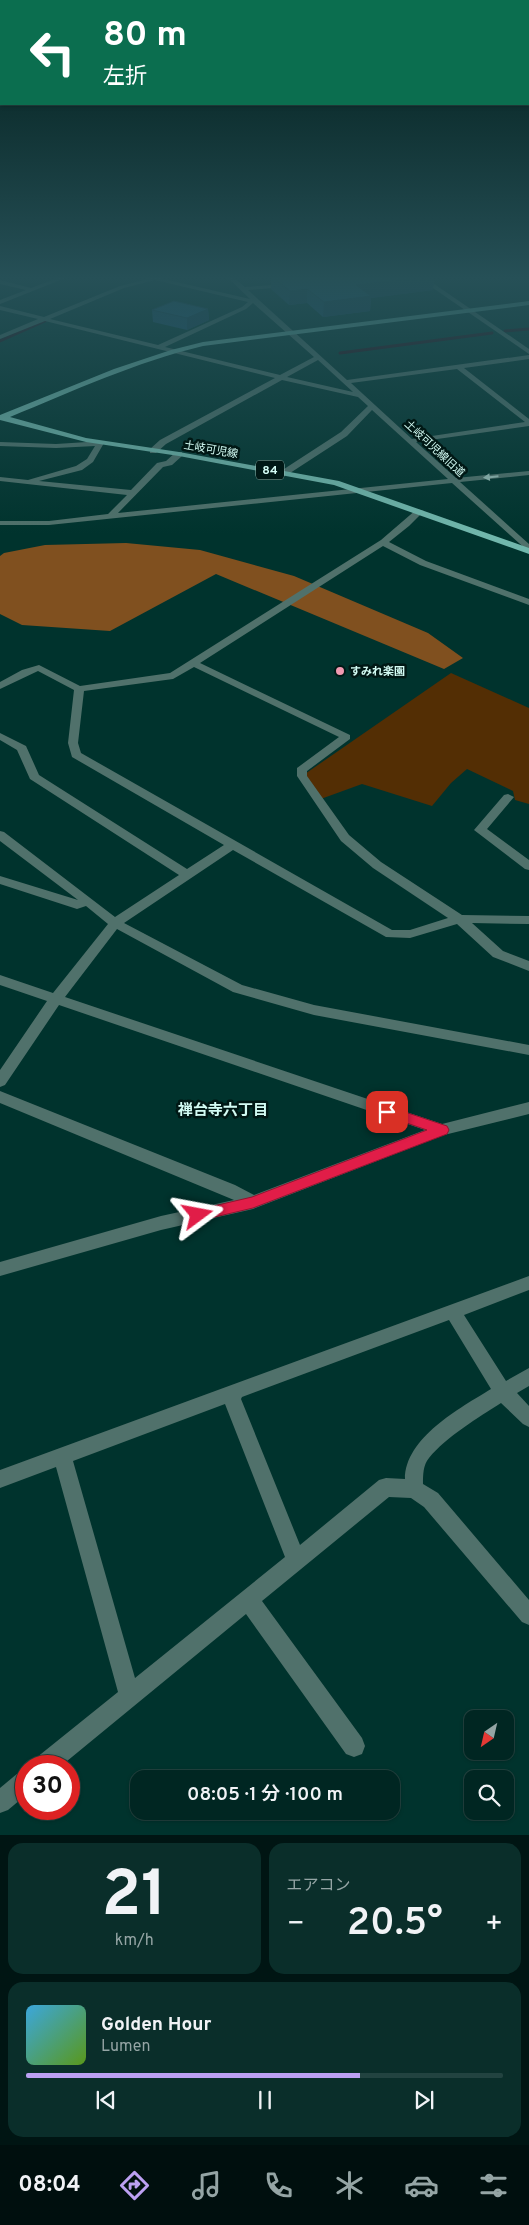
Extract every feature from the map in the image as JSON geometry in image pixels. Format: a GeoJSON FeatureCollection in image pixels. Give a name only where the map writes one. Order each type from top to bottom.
{"type":"FeatureCollection","features":[{"type":"Feature","properties":{"kind":"main road"},"geometry":{"type":"LineString","coordinates":[[1,418],[38,405],[116,370],[138,363]]}},
{"type":"Feature","properties":{"kind":"main road","name":"土岐可児線"},"geometry":{"type":"LineString","coordinates":[[1,418],[100,443],[179,454],[336,482],[529,550]]}},
{"type":"Feature","properties":{"kind":"street"},"geometry":{"type":"LineString","coordinates":[[220,363],[347,394],[360,395]]}},
{"type":"Feature","properties":{"kind":"street"},"geometry":{"type":"LineString","coordinates":[[153,451],[163,442],[309,363]]}},
{"type":"Feature","properties":{"kind":"street","name":"土岐可児線旧道"},"geometry":{"type":"LineString","coordinates":[[325,363],[529,550]]}},
{"type":"Feature","properties":{"kind":"street"},"geometry":{"type":"LineString","coordinates":[[346,382],[484,363]]}},
{"type":"Feature","properties":{"kind":"street"},"geometry":{"type":"LineString","coordinates":[[457,366],[529,423]]}},
{"type":"Feature","properties":{"kind":"street"},"geometry":{"type":"LineString","coordinates":[[284,473],[344,434],[372,406]]}},
{"type":"Feature","properties":{"kind":"street"},"geometry":{"type":"LineString","coordinates":[[410,441],[529,423]]}},
{"type":"Feature","properties":{"kind":"street"},"geometry":{"type":"LineString","coordinates":[[0,444],[56,446],[100,443]]}},
{"type":"Feature","properties":{"kind":"street"},"geometry":{"type":"LineString","coordinates":[[28,483],[31,480],[80,468],[90,460],[100,443]]}},
{"type":"Feature","properties":{"kind":"street"},"geometry":{"type":"LineString","coordinates":[[110,517],[160,465],[169,463],[179,454]]}},
{"type":"Feature","properties":{"kind":"street"},"geometry":{"type":"LineString","coordinates":[[0,523],[49,523],[529,473]]}},
{"type":"Feature","properties":{"kind":"street"},"geometry":{"type":"LineString","coordinates":[[0,479],[133,493]]}},
{"type":"Feature","properties":{"kind":"street"},"geometry":{"type":"LineString","coordinates":[[0,686],[25,672],[39,668],[79,689],[173,676],[360,556],[385,543],[406,528],[420,511]]}},
{"type":"Feature","properties":{"kind":"street"},"geometry":{"type":"LineString","coordinates":[[385,543],[423,562],[529,602]]}},
{"type":"Feature","properties":{"kind":"street"},"geometry":{"type":"LineString","coordinates":[[193,663],[346,738],[301,770],[302,776],[345,838],[376,865],[460,920],[498,954],[529,966]]}},
{"type":"Feature","properties":{"kind":"street"},"geometry":{"type":"LineString","coordinates":[[79,689],[73,743],[76,755],[390,934],[410,934],[460,920],[529,920]]}},
{"type":"Feature","properties":{"kind":"street"},"geometry":{"type":"LineString","coordinates":[[0,736],[22,748],[34,777],[188,875]]}},
{"type":"Feature","properties":{"kind":"street"},"geometry":{"type":"LineString","coordinates":[[508,797],[480,830],[529,866]]}},
{"type":"Feature","properties":{"kind":"street"},"geometry":{"type":"LineString","coordinates":[[0,835],[115,922],[238,988],[314,1010],[529,1050]]}},
{"type":"Feature","properties":{"kind":"street"},"geometry":{"type":"LineString","coordinates":[[0,1081],[56,999],[115,922],[232,845]]}},
{"type":"Feature","properties":{"kind":"street"},"geometry":{"type":"LineString","coordinates":[[0,880],[77,905],[87,901]]}},
{"type":"Feature","properties":{"kind":"street"},"geometry":{"type":"LineString","coordinates":[[0,980],[442,1130]]}},
{"type":"Feature","properties":{"kind":"street"},"geometry":{"type":"LineString","coordinates":[[0,1097],[230,1190],[253,1202]]}},
{"type":"Feature","properties":{"kind":"street"},"geometry":{"type":"LineString","coordinates":[[0,1269],[161,1224],[253,1202],[442,1130],[529,1108]]}},
{"type":"Feature","properties":{"kind":"street"},"geometry":{"type":"LineString","coordinates":[[0,1479],[529,1283]]}},
{"type":"Feature","properties":{"kind":"street"},"geometry":{"type":"LineString","coordinates":[[453,1312],[503,1392],[529,1418]]}},
{"type":"Feature","properties":{"kind":"street"},"geometry":{"type":"LineString","coordinates":[[414,1489],[414,1470],[422,1452],[462,1417],[529,1376]]}},
{"type":"Feature","properties":{"kind":"street"},"geometry":{"type":"LineString","coordinates":[[236,1391],[232,1398],[296,1560]]}},
{"type":"Feature","properties":{"kind":"street"},"geometry":{"type":"LineString","coordinates":[[62,1456],[130,1696]]}},
{"type":"Feature","properties":{"kind":"street"},"geometry":{"type":"LineString","coordinates":[[58,1755],[386,1487],[414,1489],[432,1500],[529,1615]]}},
{"type":"Feature","properties":{"kind":"street"},"geometry":{"type":"LineString","coordinates":[[248,1599],[354,1746]]}},
{"type":"Feature","properties":{"kind":"street"},"geometry":{"type":"LineString","coordinates":[[0,1802],[15,1790]]}},
{"type":"Feature","properties":{"kind":"shaded area"},"geometry":{"type":"Polygon","coordinates":[[[126,543],[200,550],[294,576],[428,633],[463,658],[444,669],[216,574],[110,631],[22,625],[0,614],[0,556],[4,553],[45,545],[126,543]]]}},
{"type":"Feature","properties":{"kind":"shaded area"},"geometry":{"type":"Polygon","coordinates":[[[451,673],[529,708],[529,804],[515,800],[513,791],[467,769],[451,783],[432,806],[362,784],[318,800],[302,776],[451,673]]]}},
{"type":"Feature","properties":{"kind":"place","name":"すみれ楽園"},"geometry":{"type":"Point","coordinates":[340,671]}},
{"type":"Feature","properties":{"kind":"district","name":"禅台寺六丁目"},"geometry":{"type":"Point","coordinates":[223,1110]}},
{"type":"Feature","properties":{"kind":"route"},"geometry":{"type":"LineString","coordinates":[[198,1215],[253,1202],[281,1193],[442,1130],[387,1112]]}}]}
